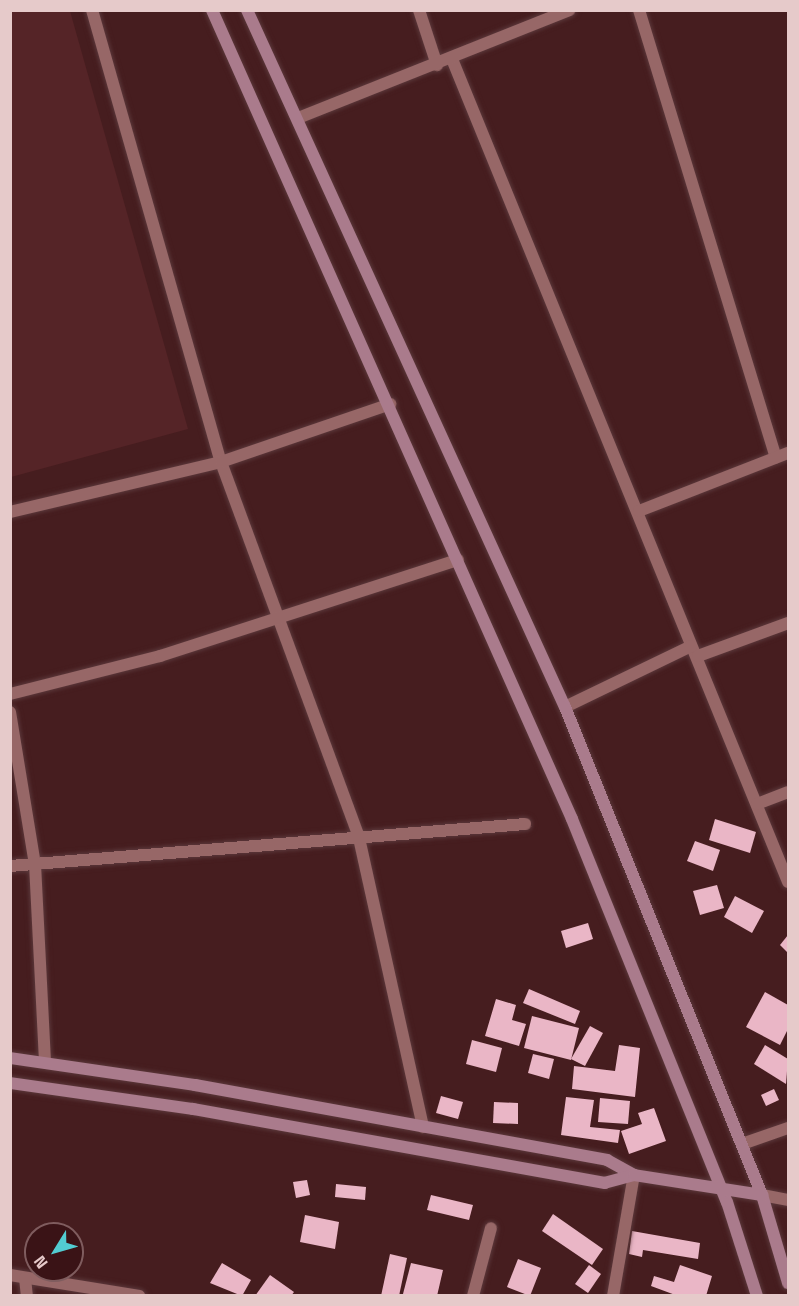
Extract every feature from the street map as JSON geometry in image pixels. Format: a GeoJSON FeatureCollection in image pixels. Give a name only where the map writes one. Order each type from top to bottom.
{"type":"FeatureCollection","features":[{"type":"Feature","properties":{"kind":"main road"},"geometry":{"type":"LineString","coordinates":[[212,10],[390,404],[572,819],[722,1189],[757,1296]]}},
{"type":"Feature","properties":{"kind":"main road"},"geometry":{"type":"LineString","coordinates":[[247,10],[565,707],[762,1195],[789,1283]]}},
{"type":"Feature","properties":{"kind":"main road"},"geometry":{"type":"LineString","coordinates":[[10,1058],[45,1061],[607,1160],[634,1175],[762,1195]]}},
{"type":"Feature","properties":{"kind":"main road"},"geometry":{"type":"LineString","coordinates":[[10,1083],[193,1109],[605,1183],[634,1175]]}},
{"type":"Feature","properties":{"kind":"street"},"geometry":{"type":"LineString","coordinates":[[92,10],[221,462],[359,838],[423,1127]]}},
{"type":"Feature","properties":{"kind":"street"},"geometry":{"type":"LineString","coordinates":[[419,10],[437,65]]}},
{"type":"Feature","properties":{"kind":"street"},"geometry":{"type":"LineString","coordinates":[[298,118],[437,65],[569,10]]}},
{"type":"Feature","properties":{"kind":"street"},"geometry":{"type":"LineString","coordinates":[[639,10],[776,458]]}},
{"type":"Feature","properties":{"kind":"street"},"geometry":{"type":"LineString","coordinates":[[452,59],[789,882]]}},
{"type":"Feature","properties":{"kind":"street"},"geometry":{"type":"LineString","coordinates":[[10,512],[221,462],[390,404]]}},
{"type":"Feature","properties":{"kind":"street"},"geometry":{"type":"LineString","coordinates":[[639,511],[789,453]]}},
{"type":"Feature","properties":{"kind":"street"},"geometry":{"type":"LineString","coordinates":[[10,694],[160,656],[458,560]]}},
{"type":"Feature","properties":{"kind":"street"},"geometry":{"type":"LineString","coordinates":[[565,707],[694,651],[789,623]]}},
{"type":"Feature","properties":{"kind":"street"},"geometry":{"type":"LineString","coordinates":[[10,712],[35,864],[45,1061]]}},
{"type":"Feature","properties":{"kind":"street"},"geometry":{"type":"LineString","coordinates":[[757,804],[789,792]]}},
{"type":"Feature","properties":{"kind":"street"},"geometry":{"type":"LineString","coordinates":[[10,866],[525,824]]}},
{"type":"Feature","properties":{"kind":"street"},"geometry":{"type":"LineString","coordinates":[[742,1144],[789,1128]]}},
{"type":"Feature","properties":{"kind":"street"},"geometry":{"type":"LineString","coordinates":[[613,1296],[634,1175]]}},
{"type":"Feature","properties":{"kind":"street"},"geometry":{"type":"LineString","coordinates":[[762,1195],[789,1200]]}},
{"type":"Feature","properties":{"kind":"street"},"geometry":{"type":"LineString","coordinates":[[473,1296],[491,1228]]}},
{"type":"Feature","properties":{"kind":"street"},"geometry":{"type":"LineString","coordinates":[[51,1282],[139,1296]]}},
{"type":"Feature","properties":{"kind":"shaded area"},"geometry":{"type":"Polygon","coordinates":[[[11,10],[70,11],[188,429],[11,477],[11,10]]]}},
{"type":"Feature","properties":{"kind":"building"},"geometry":{"type":"Polygon","coordinates":[[[715,819],[756,832],[750,853],[709,840],[715,819]]]}},
{"type":"Feature","properties":{"kind":"building"},"geometry":{"type":"Polygon","coordinates":[[[695,841],[720,850],[713,871],[687,861],[695,841]]]}},
{"type":"Feature","properties":{"kind":"building"},"geometry":{"type":"Polygon","coordinates":[[[717,885],[724,908],[700,915],[693,891],[717,885]]]}},
{"type":"Feature","properties":{"kind":"building"},"geometry":{"type":"Polygon","coordinates":[[[735,896],[764,911],[752,933],[724,917],[735,896]]]}},
{"type":"Feature","properties":{"kind":"building"},"geometry":{"type":"Polygon","coordinates":[[[588,923],[593,939],[566,948],[561,931],[588,923]]]}},
{"type":"Feature","properties":{"kind":"building"},"geometry":{"type":"Polygon","coordinates":[[[788,935],[788,953],[780,945],[788,935]]]}},
{"type":"Feature","properties":{"kind":"building"},"geometry":{"type":"Polygon","coordinates":[[[529,989],[580,1011],[575,1024],[523,1003],[529,989]]]}},
{"type":"Feature","properties":{"kind":"building"},"geometry":{"type":"Polygon","coordinates":[[[765,992],[788,1005],[788,1029],[780,1045],[746,1027],[765,992]]]}},
{"type":"Feature","properties":{"kind":"building"},"geometry":{"type":"Polygon","coordinates":[[[496,999],[516,1005],[512,1020],[526,1024],[519,1046],[485,1036],[496,999]]]}},
{"type":"Feature","properties":{"kind":"building"},"geometry":{"type":"Polygon","coordinates":[[[532,1016],[579,1028],[571,1060],[524,1048],[532,1016]]]}},
{"type":"Feature","properties":{"kind":"building"},"geometry":{"type":"Polygon","coordinates":[[[590,1026],[603,1033],[585,1066],[571,1059],[590,1026]]]}},
{"type":"Feature","properties":{"kind":"building"},"geometry":{"type":"Polygon","coordinates":[[[472,1040],[502,1048],[496,1072],[466,1064],[472,1040]]]}},
{"type":"Feature","properties":{"kind":"building"},"geometry":{"type":"Polygon","coordinates":[[[619,1045],[640,1048],[635,1097],[572,1089],[574,1066],[615,1071],[619,1045]]]}},
{"type":"Feature","properties":{"kind":"building"},"geometry":{"type":"Polygon","coordinates":[[[765,1045],[788,1059],[786,1084],[754,1064],[765,1045]]]}},
{"type":"Feature","properties":{"kind":"building"},"geometry":{"type":"Polygon","coordinates":[[[533,1054],[554,1059],[549,1079],[528,1073],[533,1054]]]}},
{"type":"Feature","properties":{"kind":"building"},"geometry":{"type":"Polygon","coordinates":[[[774,1089],[779,1100],[766,1106],[761,1095],[774,1089]]]}},
{"type":"Feature","properties":{"kind":"building"},"geometry":{"type":"Polygon","coordinates":[[[441,1096],[463,1102],[458,1119],[436,1113],[441,1096]]]}},
{"type":"Feature","properties":{"kind":"building"},"geometry":{"type":"Polygon","coordinates":[[[566,1097],[594,1100],[590,1127],[620,1130],[618,1143],[561,1135],[566,1097]]]}},
{"type":"Feature","properties":{"kind":"building"},"geometry":{"type":"Polygon","coordinates":[[[600,1098],[630,1101],[628,1124],[598,1122],[600,1098]]]}},
{"type":"Feature","properties":{"kind":"building"},"geometry":{"type":"Polygon","coordinates":[[[494,1102],[518,1103],[518,1124],[493,1123],[494,1102]]]}},
{"type":"Feature","properties":{"kind":"building"},"geometry":{"type":"Polygon","coordinates":[[[654,1108],[666,1141],[629,1154],[621,1131],[642,1124],[638,1113],[654,1108]]]}},
{"type":"Feature","properties":{"kind":"building"},"geometry":{"type":"Polygon","coordinates":[[[307,1180],[310,1195],[296,1198],[293,1182],[307,1180]]]}},
{"type":"Feature","properties":{"kind":"building"},"geometry":{"type":"Polygon","coordinates":[[[336,1184],[366,1187],[365,1200],[335,1197],[336,1184]]]}},
{"type":"Feature","properties":{"kind":"building"},"geometry":{"type":"Polygon","coordinates":[[[431,1195],[473,1205],[469,1220],[427,1210],[431,1195]]]}},
{"type":"Feature","properties":{"kind":"building"},"geometry":{"type":"Polygon","coordinates":[[[553,1214],[603,1249],[592,1265],[542,1231],[553,1214]]]}},
{"type":"Feature","properties":{"kind":"building"},"geometry":{"type":"Polygon","coordinates":[[[305,1215],[339,1222],[335,1249],[300,1242],[305,1215]]]}},
{"type":"Feature","properties":{"kind":"building"},"geometry":{"type":"Polygon","coordinates":[[[632,1231],[700,1243],[698,1259],[643,1250],[642,1257],[629,1254],[632,1231]]]}},
{"type":"Feature","properties":{"kind":"building"},"geometry":{"type":"Polygon","coordinates":[[[390,1254],[407,1258],[399,1296],[381,1296],[390,1254]]]}},
{"type":"Feature","properties":{"kind":"building"},"geometry":{"type":"Polygon","coordinates":[[[518,1259],[541,1268],[530,1296],[507,1287],[518,1259]]]}},
{"type":"Feature","properties":{"kind":"building"},"geometry":{"type":"Polygon","coordinates":[[[222,1263],[251,1280],[242,1296],[210,1283],[222,1263]]]}},
{"type":"Feature","properties":{"kind":"building"},"geometry":{"type":"Polygon","coordinates":[[[411,1263],[443,1270],[437,1296],[403,1294],[411,1263]]]}},
{"type":"Feature","properties":{"kind":"building"},"geometry":{"type":"Polygon","coordinates":[[[589,1265],[601,1274],[588,1293],[575,1284],[589,1265]]]}},
{"type":"Feature","properties":{"kind":"building"},"geometry":{"type":"Polygon","coordinates":[[[680,1265],[712,1276],[706,1296],[678,1296],[651,1286],[654,1276],[674,1282],[680,1265]]]}},
{"type":"Feature","properties":{"kind":"building"},"geometry":{"type":"Polygon","coordinates":[[[270,1275],[294,1292],[291,1296],[255,1296],[270,1275]]]}}]}
